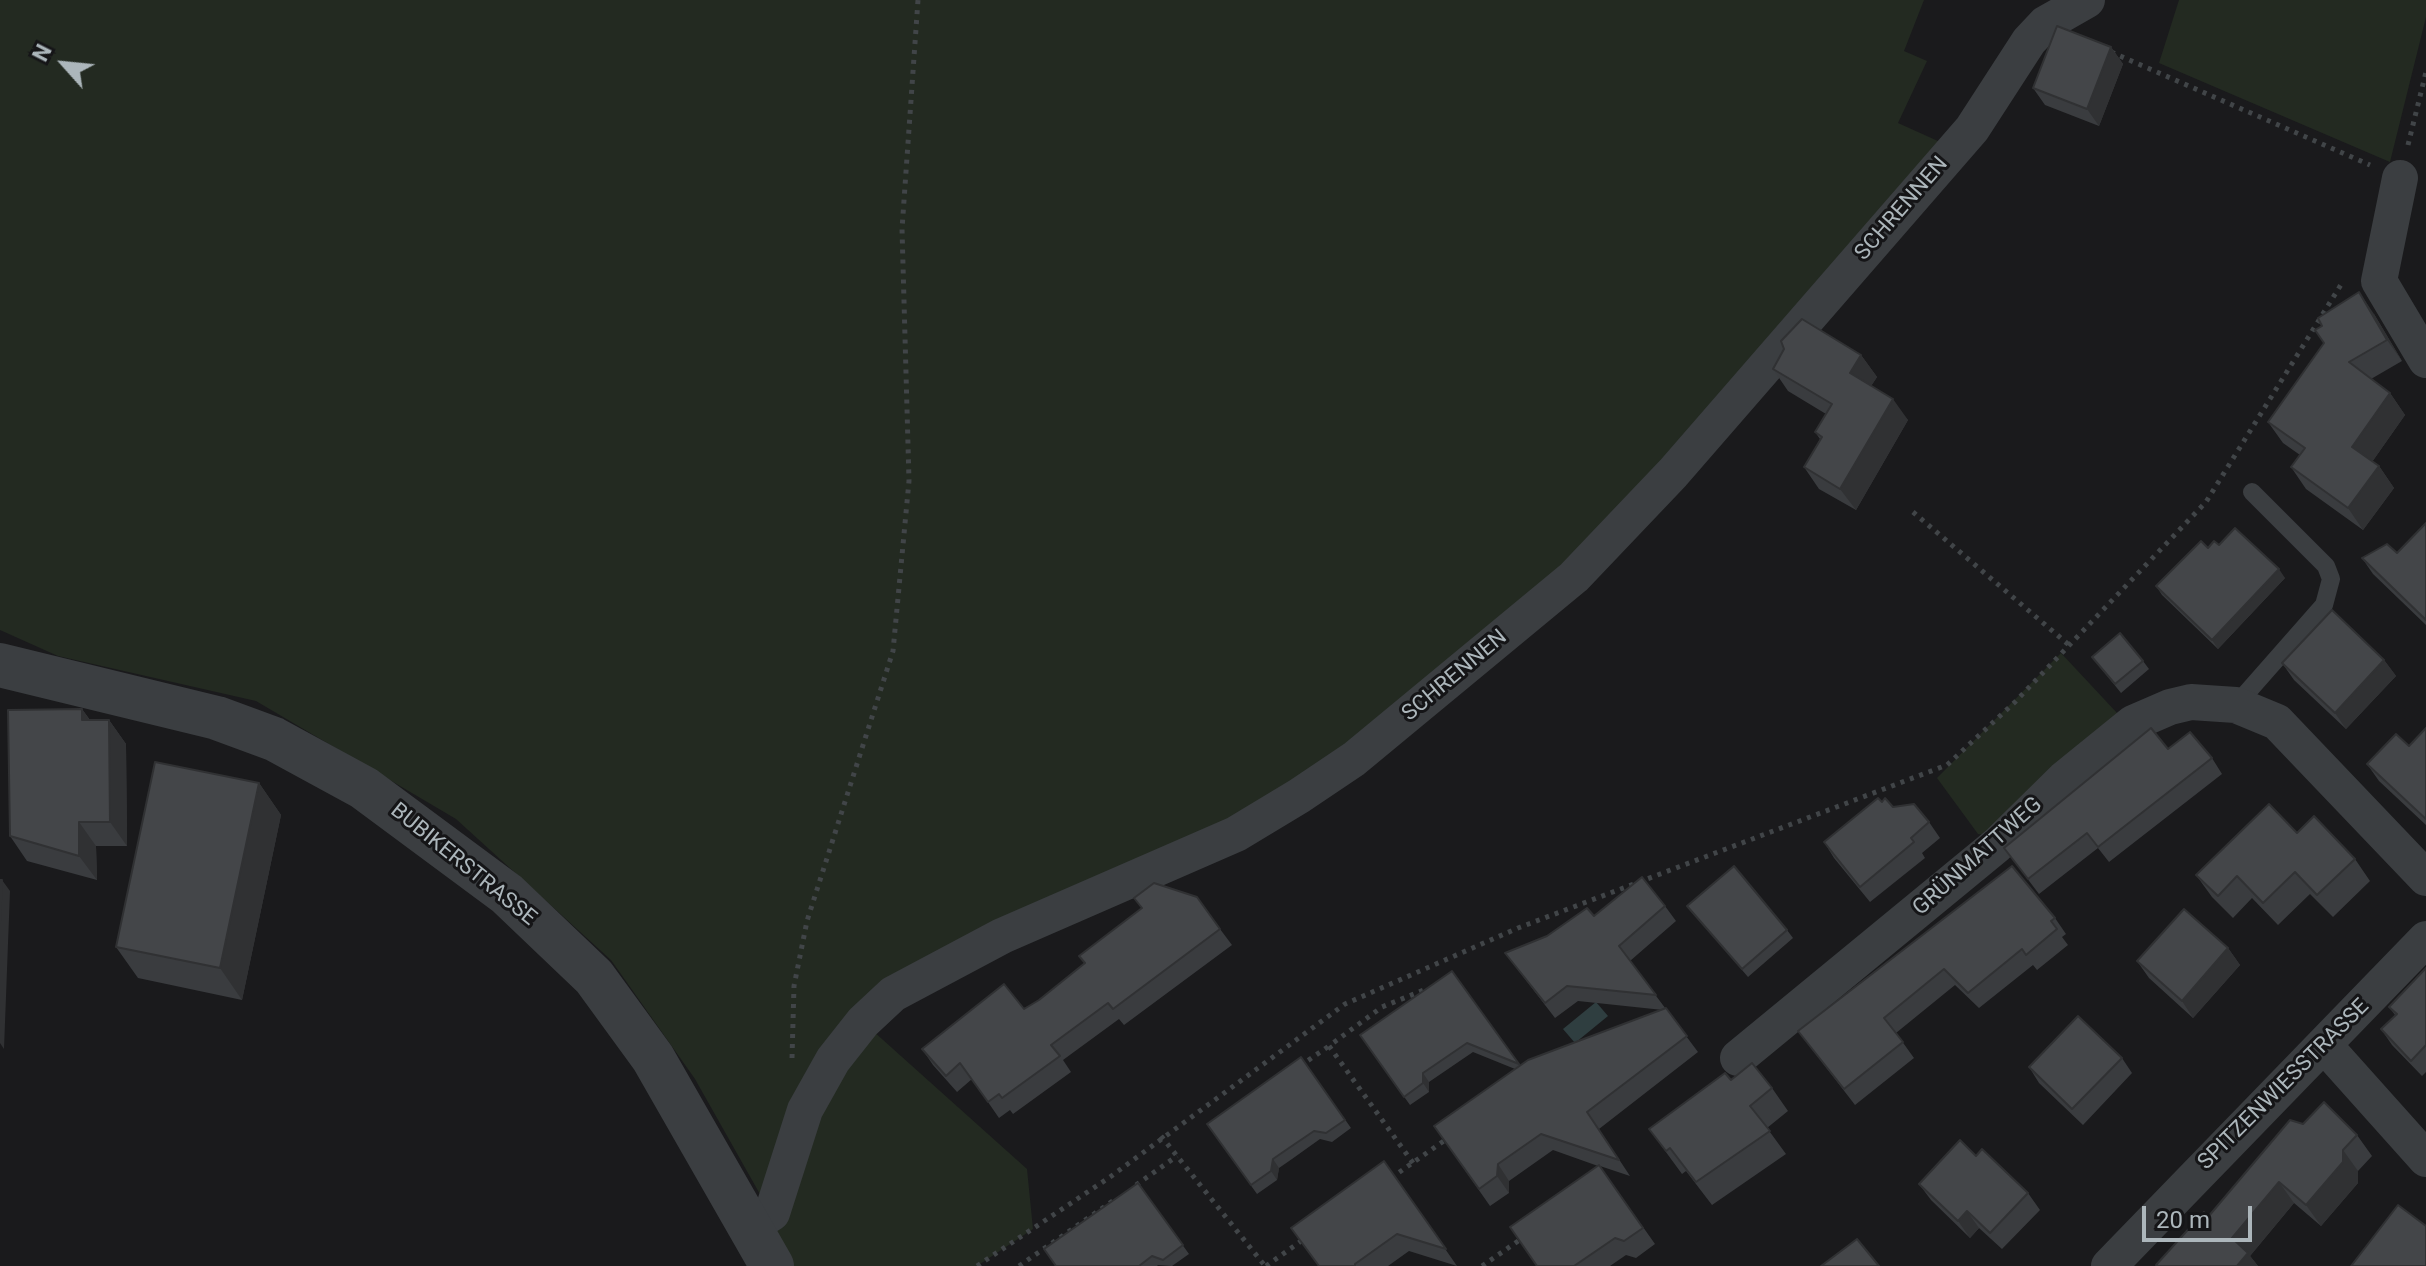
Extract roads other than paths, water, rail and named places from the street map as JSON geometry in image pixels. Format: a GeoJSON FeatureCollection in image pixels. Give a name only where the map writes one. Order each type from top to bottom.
{"type":"FeatureCollection","features":[{"type":"Feature","properties":{"kind":"street","name":"SCHRENNEN"},"geometry":{"type":"LineString","coordinates":[[750,1227],[772,1213],[805,1110],[833,1060],[863,1022],[893,994],[1002,936],[1236,834],[1299,796],[1354,759],[1574,577],[1673,473],[1972,129],[2029,41],[2045,24],[2087,0]]}},
{"type":"Feature","properties":{"kind":"street"},"geometry":{"type":"LineString","coordinates":[[2400,178],[2379,281],[2426,360]]}},
{"type":"Feature","properties":{"kind":"street","name":"BUBIKERSTRASSE"},"geometry":{"type":"LineString","coordinates":[[0,665],[217,718],[274,739],[364,788],[414,822],[507,894],[594,977],[653,1058],[772,1266]]}},
{"type":"Feature","properties":{"kind":"street","name":"GRÜNMATTWEG"},"geometry":{"type":"LineString","coordinates":[[1738,1058],[1997,845],[2064,779],[2133,723],[2191,702],[2236,705],[2287,730],[2426,878]]}},
{"type":"Feature","properties":{"kind":"street","name":"SPITZENWIESSTRASSE"},"geometry":{"type":"LineString","coordinates":[[2109,1266],[2426,939]]}},
{"type":"Feature","properties":{"kind":"street"},"geometry":{"type":"LineString","coordinates":[[2324,1045],[2426,1159]]}},
{"type":"Feature","properties":{"kind":"lane"},"geometry":{"type":"LineString","coordinates":[[2236,705],[2324,605],[2331,579],[2326,566],[2252,492]]}}]}
